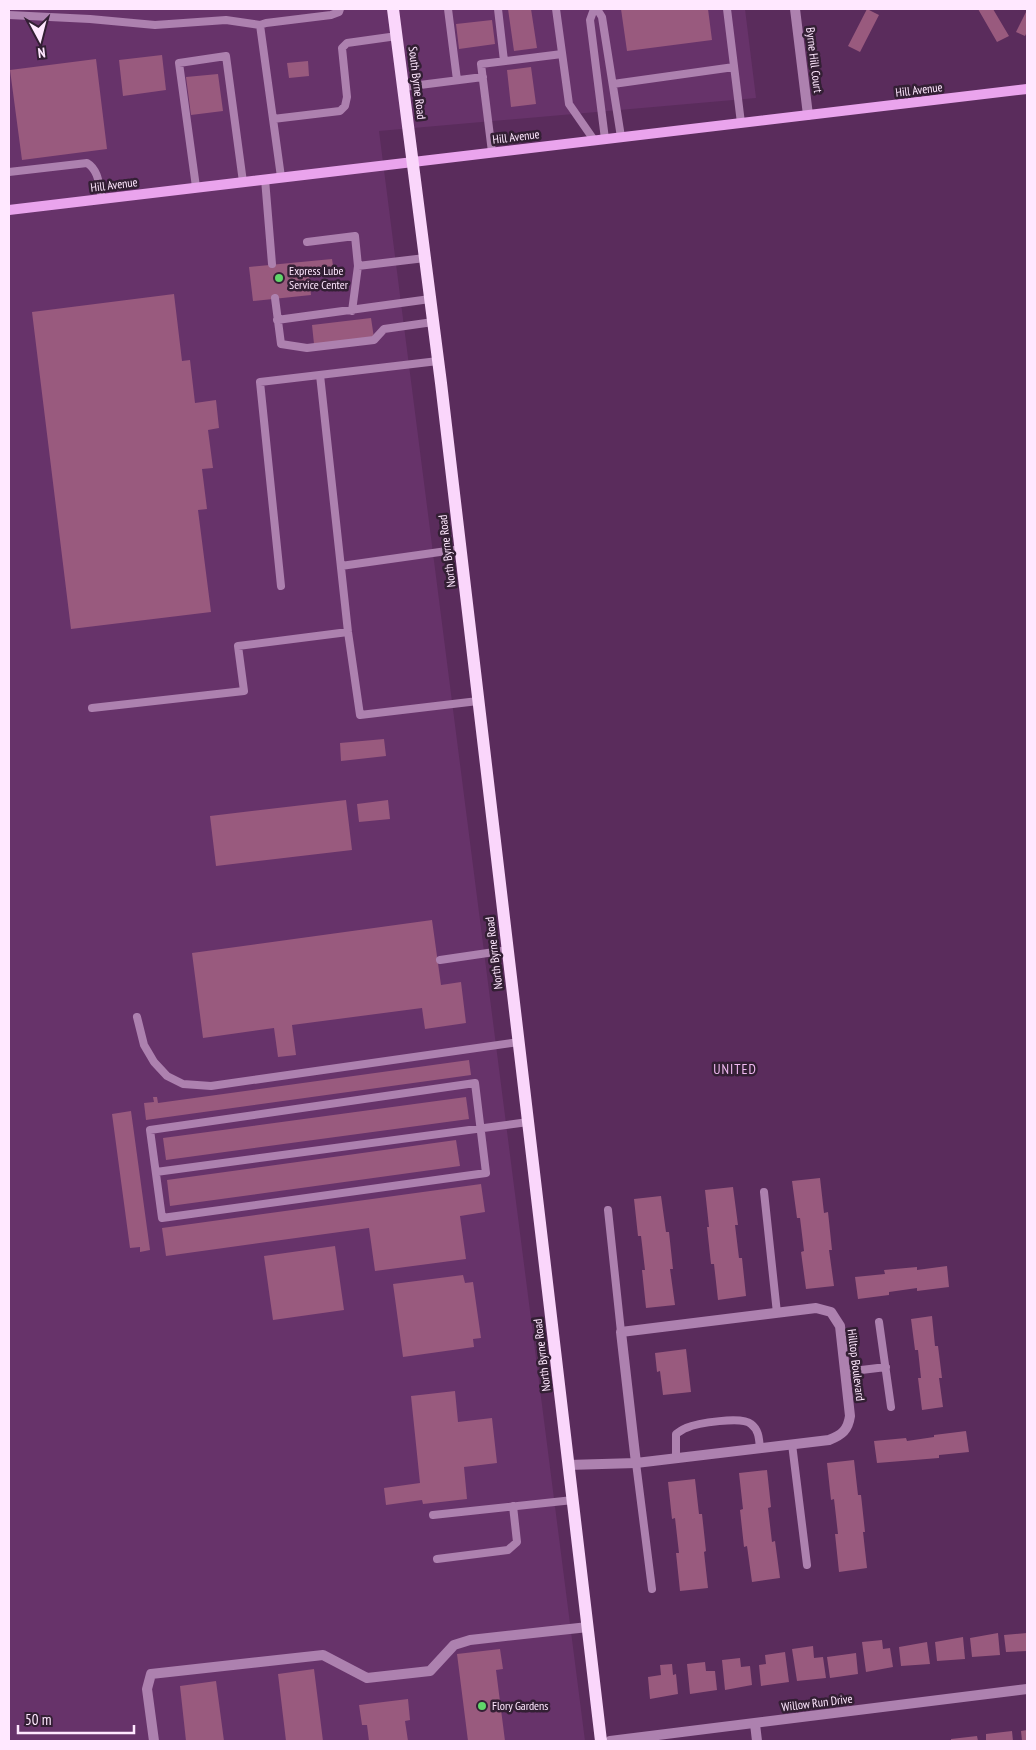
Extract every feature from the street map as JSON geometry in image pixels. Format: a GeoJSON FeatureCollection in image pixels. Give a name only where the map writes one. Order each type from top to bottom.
{"type":"FeatureCollection","features":[{"type":"Feature","properties":{"kind":"main road","name":"South Byrne Road"},"geometry":{"type":"LineString","coordinates":[[393,9],[413,161]]}},
{"type":"Feature","properties":{"kind":"main road","name":"Hill Avenue"},"geometry":{"type":"LineString","coordinates":[[9,210],[1027,89]]}},
{"type":"Feature","properties":{"kind":"main road","name":"North Byrne Road"},"geometry":{"type":"LineString","coordinates":[[413,161],[461,549],[602,1741]]}},
{"type":"Feature","properties":{"kind":"street","name":"Byrne Hill Court"},"geometry":{"type":"LineString","coordinates":[[795,9],[808,115]]}},
{"type":"Feature","properties":{"kind":"street","name":"Hilltop Boulevard"},"geometry":{"type":"LineString","coordinates":[[568,1466],[636,1463],[828,1440],[840,1436],[849,1427],[850,1416],[840,1326],[830,1312],[816,1308],[622,1332]]}},
{"type":"Feature","properties":{"kind":"street"},"geometry":{"type":"LineString","coordinates":[[622,1332],[636,1463]]}},
{"type":"Feature","properties":{"kind":"street"},"geometry":{"type":"LineString","coordinates":[[154,1741],[147,1689],[151,1674],[322,1655],[367,1678],[430,1671],[454,1645],[470,1640],[588,1627]]}},
{"type":"Feature","properties":{"kind":"street","name":"Willow Run Drive"},"geometry":{"type":"LineString","coordinates":[[610,1741],[1027,1689]]}},
{"type":"Feature","properties":{"kind":"street"},"geometry":{"type":"LineString","coordinates":[[755,1724],[757,1741]]}},
{"type":"Feature","properties":{"kind":"lane"},"geometry":{"type":"LineString","coordinates":[[308,9],[309,18]]}},
{"type":"Feature","properties":{"kind":"lane"},"geometry":{"type":"LineString","coordinates":[[9,15],[90,18],[155,25],[226,20],[260,25],[331,15],[339,12],[340,9]]}},
{"type":"Feature","properties":{"kind":"lane"},"geometry":{"type":"LineString","coordinates":[[448,9],[457,80]]}},
{"type":"Feature","properties":{"kind":"lane"},"geometry":{"type":"LineString","coordinates":[[498,9],[504,61]]}},
{"type":"Feature","properties":{"kind":"lane"},"geometry":{"type":"LineString","coordinates":[[556,9],[568,104],[599,140]]}},
{"type":"Feature","properties":{"kind":"lane"},"geometry":{"type":"LineString","coordinates":[[599,140],[590,20],[596,9],[602,17],[621,137]]}},
{"type":"Feature","properties":{"kind":"lane"},"geometry":{"type":"LineString","coordinates":[[727,9],[741,123]]}},
{"type":"Feature","properties":{"kind":"lane"},"geometry":{"type":"LineString","coordinates":[[260,25],[281,177]]}},
{"type":"Feature","properties":{"kind":"lane"},"geometry":{"type":"LineString","coordinates":[[273,119],[340,111],[345,106],[347,97],[342,48],[347,43],[397,36]]}},
{"type":"Feature","properties":{"kind":"lane"},"geometry":{"type":"LineString","coordinates":[[492,152],[481,64],[562,54]]}},
{"type":"Feature","properties":{"kind":"lane"},"geometry":{"type":"LineString","coordinates":[[196,187],[179,63],[226,56],[243,182]]}},
{"type":"Feature","properties":{"kind":"lane"},"geometry":{"type":"LineString","coordinates":[[613,84],[734,67]]}},
{"type":"Feature","properties":{"kind":"lane"},"geometry":{"type":"LineString","coordinates":[[404,87],[483,77]]}},
{"type":"Feature","properties":{"kind":"lane"},"geometry":{"type":"LineString","coordinates":[[9,172],[87,163],[94,167],[102,199]]}},
{"type":"Feature","properties":{"kind":"lane"},"geometry":{"type":"LineString","coordinates":[[265,179],[272,264]]}},
{"type":"Feature","properties":{"kind":"lane"},"geometry":{"type":"LineString","coordinates":[[307,242],[355,236],[358,266],[352,310]]}},
{"type":"Feature","properties":{"kind":"lane"},"geometry":{"type":"LineString","coordinates":[[358,266],[425,258]]}},
{"type":"Feature","properties":{"kind":"lane"},"geometry":{"type":"LineString","coordinates":[[275,298],[281,344],[307,348],[374,340],[384,329],[433,322]]}},
{"type":"Feature","properties":{"kind":"lane"},"geometry":{"type":"LineString","coordinates":[[277,320],[430,299]]}},
{"type":"Feature","properties":{"kind":"lane"},"geometry":{"type":"LineString","coordinates":[[281,586],[260,382],[438,362]]}},
{"type":"Feature","properties":{"kind":"lane"},"geometry":{"type":"LineString","coordinates":[[320,375],[348,632],[360,715],[478,701]]}},
{"type":"Feature","properties":{"kind":"lane"},"geometry":{"type":"LineString","coordinates":[[341,566],[461,549]]}},
{"type":"Feature","properties":{"kind":"lane"},"geometry":{"type":"LineString","coordinates":[[92,708],[244,690],[238,646],[348,632]]}},
{"type":"Feature","properties":{"kind":"lane"},"geometry":{"type":"LineString","coordinates":[[440,960],[508,950]]}},
{"type":"Feature","properties":{"kind":"lane"},"geometry":{"type":"LineString","coordinates":[[137,1017],[144,1045],[154,1062],[167,1076],[183,1084],[211,1086],[519,1042]]}},
{"type":"Feature","properties":{"kind":"lane"},"geometry":{"type":"LineString","coordinates":[[475,1084],[481,1127],[486,1173],[162,1218],[150,1130],[475,1084]]}},
{"type":"Feature","properties":{"kind":"lane"},"geometry":{"type":"LineString","coordinates":[[156,1172],[528,1122]]}},
{"type":"Feature","properties":{"kind":"lane"},"geometry":{"type":"LineString","coordinates":[[764,1192],[777,1313]]}},
{"type":"Feature","properties":{"kind":"lane"},"geometry":{"type":"LineString","coordinates":[[608,1210],[622,1332]]}},
{"type":"Feature","properties":{"kind":"lane"},"geometry":{"type":"LineString","coordinates":[[879,1322],[891,1407]]}},
{"type":"Feature","properties":{"kind":"lane"},"geometry":{"type":"LineString","coordinates":[[845,1372],[886,1367]]}},
{"type":"Feature","properties":{"kind":"lane"},"geometry":{"type":"LineString","coordinates":[[676,1458],[676,1434],[685,1428],[713,1422],[736,1420],[749,1422],[757,1430],[760,1448]]}},
{"type":"Feature","properties":{"kind":"lane"},"geometry":{"type":"LineString","coordinates":[[792,1444],[807,1565]]}},
{"type":"Feature","properties":{"kind":"lane"},"geometry":{"type":"LineString","coordinates":[[636,1463],[652,1589]]}},
{"type":"Feature","properties":{"kind":"lane"},"geometry":{"type":"LineString","coordinates":[[433,1516],[573,1500]]}},
{"type":"Feature","properties":{"kind":"lane"},"geometry":{"type":"LineString","coordinates":[[437,1559],[508,1550],[517,1542],[513,1506]]}},
{"type":"Feature","properties":{"kind":"shaded area"},"geometry":{"type":"Polygon","coordinates":[[[9,9],[745,9],[756,98],[379,131],[585,1741],[9,1741],[9,9]]]}},
{"type":"Feature","properties":{"kind":"building"},"geometry":{"type":"Polygon","coordinates":[[[508,9],[531,9],[537,48],[514,51],[508,9]]]}},
{"type":"Feature","properties":{"kind":"building"},"geometry":{"type":"Polygon","coordinates":[[[621,9],[708,9],[712,40],[627,51],[621,9]]]}},
{"type":"Feature","properties":{"kind":"building"},"geometry":{"type":"Polygon","coordinates":[[[867,9],[879,15],[860,52],[848,46],[867,9]]]}},
{"type":"Feature","properties":{"kind":"building"},"geometry":{"type":"Polygon","coordinates":[[[978,9],[993,9],[1009,36],[997,42],[978,9]]]}},
{"type":"Feature","properties":{"kind":"building"},"geometry":{"type":"Polygon","coordinates":[[[1027,10],[1027,32],[1025,36],[1016,32],[1027,10]]]}},
{"type":"Feature","properties":{"kind":"building"},"geometry":{"type":"Polygon","coordinates":[[[492,20],[495,44],[459,49],[456,24],[492,20]]]}},
{"type":"Feature","properties":{"kind":"building"},"geometry":{"type":"Polygon","coordinates":[[[162,55],[166,90],[123,96],[119,60],[162,55]]]}},
{"type":"Feature","properties":{"kind":"building"},"geometry":{"type":"Polygon","coordinates":[[[96,59],[107,149],[22,160],[10,70],[96,59]]]}},
{"type":"Feature","properties":{"kind":"building"},"geometry":{"type":"Polygon","coordinates":[[[308,61],[309,76],[289,78],[287,63],[308,61]]]}},
{"type":"Feature","properties":{"kind":"building"},"geometry":{"type":"Polygon","coordinates":[[[531,67],[536,104],[511,107],[507,70],[531,67]]]}},
{"type":"Feature","properties":{"kind":"building"},"geometry":{"type":"Polygon","coordinates":[[[218,74],[223,111],[191,115],[186,77],[218,74]]]}},
{"type":"Feature","properties":{"kind":"building"},"geometry":{"type":"Polygon","coordinates":[[[332,259],[334,272],[309,275],[311,295],[253,301],[249,267],[332,259]]]}},
{"type":"Feature","properties":{"kind":"building"},"geometry":{"type":"Polygon","coordinates":[[[174,294],[182,361],[190,360],[195,403],[216,400],[219,428],[208,430],[213,468],[202,469],[207,509],[198,510],[211,612],[71,629],[32,312],[174,294]]]}},
{"type":"Feature","properties":{"kind":"building"},"geometry":{"type":"Polygon","coordinates":[[[371,318],[374,338],[314,344],[312,325],[371,318]]]}},
{"type":"Feature","properties":{"kind":"building"},"geometry":{"type":"Polygon","coordinates":[[[384,739],[386,756],[341,761],[340,743],[384,739]]]}},
{"type":"Feature","properties":{"kind":"building"},"geometry":{"type":"Polygon","coordinates":[[[346,800],[352,850],[216,866],[210,816],[346,800]]]}},
{"type":"Feature","properties":{"kind":"building"},"geometry":{"type":"Polygon","coordinates":[[[388,800],[390,819],[359,822],[357,804],[388,800]]]}},
{"type":"Feature","properties":{"kind":"building"},"geometry":{"type":"Polygon","coordinates":[[[432,920],[441,985],[461,982],[466,1023],[425,1029],[422,1008],[292,1025],[296,1055],[278,1057],[274,1028],[203,1038],[192,953],[432,920]]]}},
{"type":"Feature","properties":{"kind":"building"},"geometry":{"type":"Polygon","coordinates":[[[469,1060],[471,1075],[146,1120],[144,1103],[154,1102],[153,1097],[157,1097],[158,1103],[469,1060]]]}},
{"type":"Feature","properties":{"kind":"building"},"geometry":{"type":"Polygon","coordinates":[[[466,1097],[469,1119],[166,1160],[163,1138],[466,1097]]]}},
{"type":"Feature","properties":{"kind":"building"},"geometry":{"type":"Polygon","coordinates":[[[131,1111],[150,1250],[140,1252],[140,1247],[130,1248],[112,1114],[131,1111]]]}},
{"type":"Feature","properties":{"kind":"building"},"geometry":{"type":"Polygon","coordinates":[[[456,1140],[460,1166],[170,1206],[167,1180],[456,1140]]]}},
{"type":"Feature","properties":{"kind":"building"},"geometry":{"type":"Polygon","coordinates":[[[820,1178],[824,1213],[828,1212],[832,1250],[829,1250],[834,1286],[806,1289],[801,1252],[804,1251],[800,1218],[797,1218],[792,1181],[820,1178]]]}},
{"type":"Feature","properties":{"kind":"building"},"geometry":{"type":"Polygon","coordinates":[[[481,1184],[485,1212],[460,1216],[466,1259],[375,1271],[369,1228],[166,1256],[162,1228],[481,1184]]]}},
{"type":"Feature","properties":{"kind":"building"},"geometry":{"type":"Polygon","coordinates":[[[733,1187],[738,1225],[735,1225],[739,1258],[742,1258],[746,1296],[718,1300],[714,1264],[711,1264],[705,1190],[733,1187]]]}},
{"type":"Feature","properties":{"kind":"building"},"geometry":{"type":"Polygon","coordinates":[[[661,1196],[666,1232],[669,1232],[673,1269],[670,1269],[675,1305],[646,1308],[642,1270],[645,1270],[641,1236],[638,1236],[634,1199],[661,1196]]]}},
{"type":"Feature","properties":{"kind":"building"},"geometry":{"type":"Polygon","coordinates":[[[335,1246],[344,1310],[273,1320],[264,1256],[335,1246]]]}},
{"type":"Feature","properties":{"kind":"building"},"geometry":{"type":"Polygon","coordinates":[[[947,1266],[949,1287],[917,1291],[917,1288],[889,1292],[889,1295],[858,1299],[855,1277],[885,1274],[884,1270],[917,1267],[917,1270],[947,1266]]]}},
{"type":"Feature","properties":{"kind":"building"},"geometry":{"type":"Polygon","coordinates":[[[463,1275],[465,1283],[473,1282],[481,1338],[473,1339],[474,1347],[403,1357],[393,1284],[463,1275]]]}},
{"type":"Feature","properties":{"kind":"building"},"geometry":{"type":"Polygon","coordinates":[[[932,1316],[935,1346],[938,1346],[942,1378],[939,1378],[943,1407],[922,1410],[918,1378],[921,1378],[918,1350],[915,1350],[911,1319],[932,1316]]]}},
{"type":"Feature","properties":{"kind":"building"},"geometry":{"type":"Polygon","coordinates":[[[686,1349],[691,1392],[663,1395],[660,1371],[657,1372],[655,1353],[686,1349]]]}},
{"type":"Feature","properties":{"kind":"building"},"geometry":{"type":"Polygon","coordinates":[[[455,1391],[458,1422],[492,1418],[497,1463],[464,1467],[467,1499],[423,1504],[422,1500],[386,1505],[384,1488],[420,1483],[411,1396],[455,1391]]]}},
{"type":"Feature","properties":{"kind":"building"},"geometry":{"type":"Polygon","coordinates":[[[966,1431],[969,1452],[939,1455],[939,1458],[877,1463],[874,1441],[906,1438],[907,1441],[966,1431]]]}},
{"type":"Feature","properties":{"kind":"building"},"geometry":{"type":"Polygon","coordinates":[[[854,1460],[858,1495],[861,1495],[867,1568],[839,1572],[835,1534],[838,1534],[834,1499],[831,1500],[827,1463],[854,1460]]]}},
{"type":"Feature","properties":{"kind":"building"},"geometry":{"type":"Polygon","coordinates":[[[767,1470],[771,1507],[768,1508],[772,1542],[775,1541],[780,1578],[752,1582],[747,1546],[744,1547],[740,1510],[743,1509],[739,1473],[767,1470]]]}},
{"type":"Feature","properties":{"kind":"building"},"geometry":{"type":"Polygon","coordinates":[[[695,1479],[699,1514],[702,1514],[708,1588],[680,1591],[676,1553],[679,1553],[675,1518],[672,1519],[668,1482],[695,1479]]]}},
{"type":"Feature","properties":{"kind":"building"},"geometry":{"type":"Polygon","coordinates":[[[998,1633],[1000,1655],[972,1657],[970,1638],[998,1633]]]}},
{"type":"Feature","properties":{"kind":"building"},"geometry":{"type":"Polygon","coordinates":[[[1027,1633],[1027,1651],[1006,1652],[1004,1635],[1027,1633]]]}},
{"type":"Feature","properties":{"kind":"building"},"geometry":{"type":"Polygon","coordinates":[[[963,1637],[965,1659],[937,1661],[935,1642],[963,1637]]]}},
{"type":"Feature","properties":{"kind":"building"},"geometry":{"type":"Polygon","coordinates":[[[882,1640],[883,1649],[890,1648],[893,1667],[866,1672],[862,1642],[882,1640]]]}},
{"type":"Feature","properties":{"kind":"building"},"geometry":{"type":"Polygon","coordinates":[[[927,1642],[930,1664],[901,1666],[899,1647],[927,1642]]]}},
{"type":"Feature","properties":{"kind":"building"},"geometry":{"type":"Polygon","coordinates":[[[813,1646],[814,1658],[823,1657],[826,1678],[797,1681],[792,1649],[813,1646]]]}},
{"type":"Feature","properties":{"kind":"building","name":"Flory Gardens"},"geometry":{"type":"Polygon","coordinates":[[[500,1649],[503,1669],[496,1670],[505,1741],[468,1741],[457,1654],[500,1649]]]}},
{"type":"Feature","properties":{"kind":"building"},"geometry":{"type":"Polygon","coordinates":[[[785,1652],[789,1682],[761,1686],[759,1665],[766,1664],[765,1655],[785,1652]]]}},
{"type":"Feature","properties":{"kind":"building"},"geometry":{"type":"Polygon","coordinates":[[[856,1653],[858,1674],[830,1678],[827,1657],[856,1653]]]}},
{"type":"Feature","properties":{"kind":"building"},"geometry":{"type":"Polygon","coordinates":[[[740,1658],[741,1667],[750,1666],[752,1685],[725,1690],[722,1660],[740,1658]]]}},
{"type":"Feature","properties":{"kind":"building"},"geometry":{"type":"Polygon","coordinates":[[[705,1662],[706,1671],[715,1671],[717,1690],[690,1694],[687,1664],[705,1662]]]}},
{"type":"Feature","properties":{"kind":"building"},"geometry":{"type":"Polygon","coordinates":[[[672,1664],[673,1675],[676,1674],[678,1694],[650,1699],[648,1677],[661,1675],[660,1665],[672,1664]]]}},
{"type":"Feature","properties":{"kind":"building"},"geometry":{"type":"Polygon","coordinates":[[[314,1669],[323,1741],[286,1741],[278,1674],[314,1669]]]}},
{"type":"Feature","properties":{"kind":"building"},"geometry":{"type":"Polygon","coordinates":[[[216,1681],[224,1741],[186,1741],[180,1686],[216,1681]]]}},
{"type":"Feature","properties":{"kind":"building"},"geometry":{"type":"Polygon","coordinates":[[[408,1699],[410,1720],[405,1721],[408,1741],[369,1741],[367,1725],[362,1725],[359,1705],[408,1699]]]}},
{"type":"Feature","properties":{"kind":"building"},"geometry":{"type":"Polygon","coordinates":[[[1027,1730],[1027,1741],[1022,1741],[1021,1731],[1027,1730]]]}},
{"type":"Feature","properties":{"kind":"building"},"geometry":{"type":"Polygon","coordinates":[[[1012,1731],[1013,1741],[986,1741],[986,1734],[1012,1731]]]}},
{"type":"Feature","properties":{"kind":"building"},"geometry":{"type":"Polygon","coordinates":[[[977,1736],[978,1741],[951,1741],[951,1739],[977,1736]]]}},
{"type":"Feature","properties":{"kind":"place","name":"Express Lube Service Center"},"geometry":{"type":"Point","coordinates":[279,278]}},
{"type":"Feature","properties":{"kind":"place","name":"Flory Gardens"},"geometry":{"type":"Point","coordinates":[482,1706]}},
{"type":"Feature","properties":{"kind":"district","name":"UNITED"},"geometry":{"type":"Point","coordinates":[735,1069]}}]}
